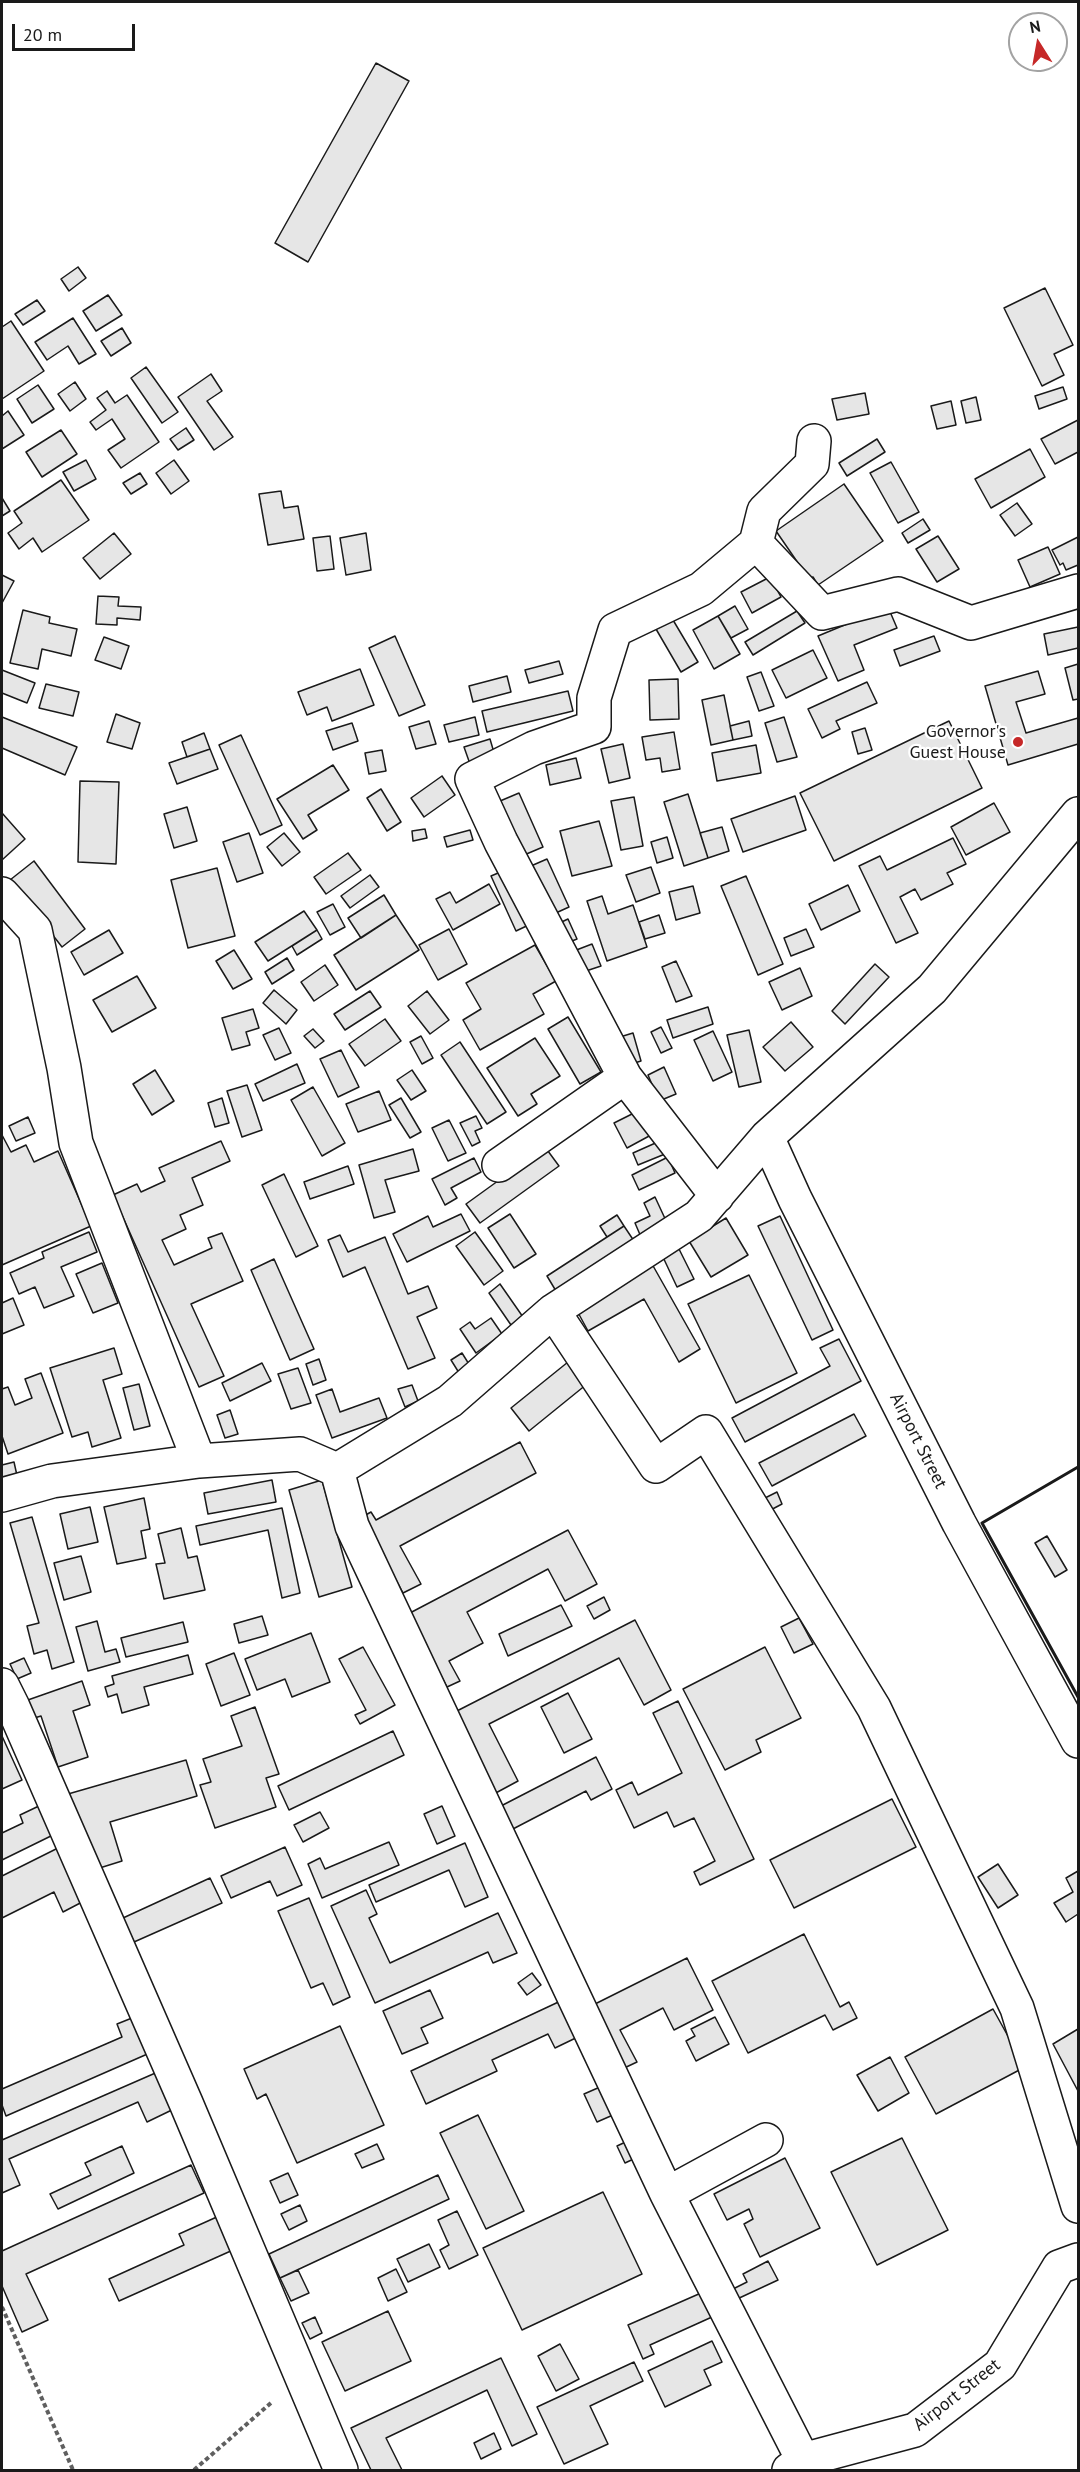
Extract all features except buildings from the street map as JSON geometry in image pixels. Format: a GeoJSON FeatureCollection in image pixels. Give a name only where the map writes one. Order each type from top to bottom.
{"type":"FeatureCollection","features":[{"type":"Feature","properties":{"kind":"street"},"geometry":{"type":"LineString","coordinates":[[717,1196],[625,1077],[506,852],[472,779],[534,748],[594,727],[594,698],[615,630],[701,589],[756,543],[764,511],[812,464],[814,441]]}},
{"type":"Feature","properties":{"kind":"street"},"geometry":{"type":"LineString","coordinates":[[756,543],[822,613],[898,594],[971,623],[1078,591]]}},
{"type":"Feature","properties":{"kind":"street"},"geometry":{"type":"LineString","coordinates":[[337,1470],[450,1401],[554,1311],[699,1216],[766,1137],[932,989],[1078,814]]}},
{"type":"Feature","properties":{"kind":"street"},"geometry":{"type":"LineString","coordinates":[[2,894],[35,930],[64,1068],[76,1143],[199,1461]]}},
{"type":"Feature","properties":{"kind":"street"},"geometry":{"type":"LineString","coordinates":[[499,1164],[625,1077]]}},
{"type":"Feature","properties":{"kind":"street","name":"Airport Street"},"geometry":{"type":"LineString","coordinates":[[766,1137],[959,1523],[1078,1741]]}},
{"type":"Feature","properties":{"kind":"street"},"geometry":{"type":"LineString","coordinates":[[554,1311],[656,1466],[706,1432],[874,1708],[1017,2008],[1078,2206]]}},
{"type":"Feature","properties":{"kind":"street"},"geometry":{"type":"LineString","coordinates":[[2,1495],[52,1481],[199,1461],[300,1454],[337,1470]]}},
{"type":"Feature","properties":{"kind":"street"},"geometry":{"type":"LineString","coordinates":[[337,1470],[352,1526],[796,2465]]}},
{"type":"Feature","properties":{"kind":"street"},"geometry":{"type":"LineString","coordinates":[[2,1685],[186,2103],[341,2470]]}},
{"type":"Feature","properties":{"kind":"street"},"geometry":{"type":"LineString","coordinates":[[667,2194],[766,2140]]}},
{"type":"Feature","properties":{"kind":"street","name":"Airport Street"},"geometry":{"type":"LineString","coordinates":[[796,2465],[915,2430],[1000,2365],[1059,2267],[1078,2260]]}},
{"type":"Feature","properties":{"kind":"path"},"geometry":{"type":"LineString","coordinates":[[2,2307],[73,2470]]}},
{"type":"Feature","properties":{"kind":"path"},"geometry":{"type":"LineString","coordinates":[[194,2470],[302,2376]]}},
{"type":"Feature","properties":{"kind":"wall"},"geometry":{"type":"LineString","coordinates":[[1078,1467],[982,1523],[1078,1697]]}},
{"type":"Feature","properties":{"kind":"place","name":"Governor's Guest House"},"geometry":{"type":"Point","coordinates":[1018,742]}}]}
